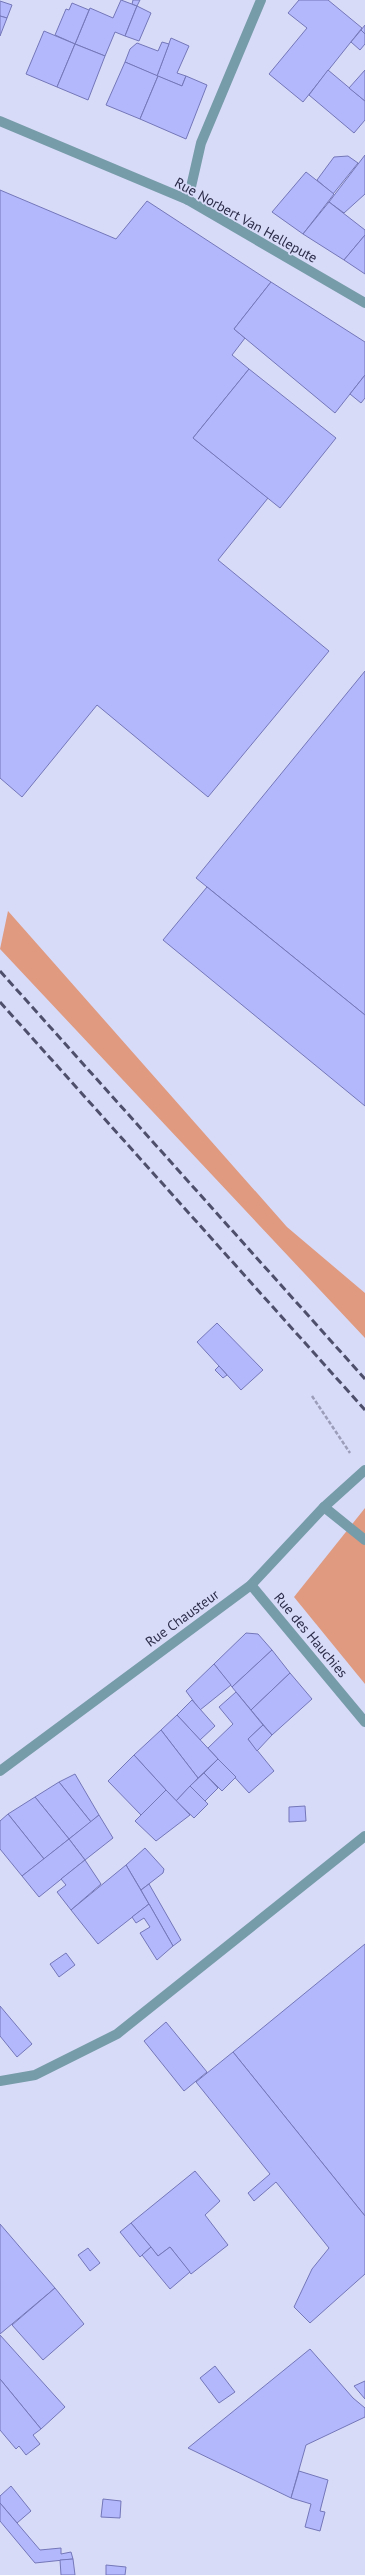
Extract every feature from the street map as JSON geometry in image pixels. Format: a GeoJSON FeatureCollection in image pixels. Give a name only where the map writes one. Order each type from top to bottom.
{"type":"FeatureCollection","features":[{"type":"Feature","properties":{"kind":"street"},"geometry":{"type":"LineString","coordinates":[[188,200],[201,143],[261,0]]}},
{"type":"Feature","properties":{"kind":"street","name":"Rue Norbert Van Hellepute"},"geometry":{"type":"LineString","coordinates":[[0,121],[188,200],[365,303]]}},
{"type":"Feature","properties":{"kind":"street","name":"Rue Chausteur"},"geometry":{"type":"LineString","coordinates":[[0,1771],[251,1585],[324,1507],[365,1470]]}},
{"type":"Feature","properties":{"kind":"street"},"geometry":{"type":"LineString","coordinates":[[324,1507],[365,1540]]}},
{"type":"Feature","properties":{"kind":"street","name":"Rue des Hauchies"},"geometry":{"type":"LineString","coordinates":[[251,1585],[365,1722]]}},
{"type":"Feature","properties":{"kind":"street"},"geometry":{"type":"LineString","coordinates":[[0,2081],[35,2075],[117,2034],[365,1836]]}},
{"type":"Feature","properties":{"kind":"path"},"geometry":{"type":"LineString","coordinates":[[312,1396],[365,1470]]}},
{"type":"Feature","properties":{"kind":"shaded area"},"geometry":{"type":"Polygon","coordinates":[[[8,911],[287,1227],[365,1293],[365,1338],[0,949],[8,911]]]}},
{"type":"Feature","properties":{"kind":"shaded area"},"geometry":{"type":"Polygon","coordinates":[[[365,1508],[365,1684],[294,1597],[365,1508]]]}},
{"type":"Feature","properties":{"kind":"building"},"geometry":{"type":"Polygon","coordinates":[[[121,0],[137,6],[125,36],[115,32],[105,56],[75,44],[90,8],[113,18],[121,0]]]}},
{"type":"Feature","properties":{"kind":"building"},"geometry":{"type":"Polygon","coordinates":[[[133,0],[140,0],[137,6],[132,4],[133,0]]]}},
{"type":"Feature","properties":{"kind":"building"},"geometry":{"type":"Polygon","coordinates":[[[299,0],[328,0],[362,28],[303,102],[269,74],[307,28],[288,13],[299,0]]]}},
{"type":"Feature","properties":{"kind":"building"},"geometry":{"type":"Polygon","coordinates":[[[0,1],[12,5],[7,18],[0,16],[0,1]]]}},
{"type":"Feature","properties":{"kind":"building"},"geometry":{"type":"Polygon","coordinates":[[[72,3],[89,10],[75,44],[55,35],[66,9],[69,10],[72,3]]]}},
{"type":"Feature","properties":{"kind":"building"},"geometry":{"type":"Polygon","coordinates":[[[137,6],[151,13],[139,41],[125,36],[137,6]]]}},
{"type":"Feature","properties":{"kind":"building"},"geometry":{"type":"Polygon","coordinates":[[[0,16],[7,18],[0,36],[0,16]]]}},
{"type":"Feature","properties":{"kind":"building"},"geometry":{"type":"Polygon","coordinates":[[[365,25],[365,34],[361,30],[365,25]]]}},
{"type":"Feature","properties":{"kind":"building"},"geometry":{"type":"Polygon","coordinates":[[[361,30],[365,34],[365,44],[360,50],[351,42],[361,30]]]}},
{"type":"Feature","properties":{"kind":"building"},"geometry":{"type":"Polygon","coordinates":[[[44,31],[75,44],[57,87],[26,74],[44,31]]]}},
{"type":"Feature","properties":{"kind":"building"},"geometry":{"type":"Polygon","coordinates":[[[171,38],[189,46],[177,73],[186,76],[182,86],[157,76],[171,38]]]}},
{"type":"Feature","properties":{"kind":"building"},"geometry":{"type":"Polygon","coordinates":[[[162,42],[169,44],[157,76],[125,62],[130,49],[137,43],[158,51],[162,42]]]}},
{"type":"Feature","properties":{"kind":"building"},"geometry":{"type":"Polygon","coordinates":[[[75,44],[105,56],[88,100],[57,87],[75,44]]]}},
{"type":"Feature","properties":{"kind":"building"},"geometry":{"type":"Polygon","coordinates":[[[125,62],[158,76],[140,119],[106,105],[125,62]]]}},
{"type":"Feature","properties":{"kind":"building"},"geometry":{"type":"Polygon","coordinates":[[[328,70],[365,101],[365,120],[354,133],[309,95],[328,70]]]}},
{"type":"Feature","properties":{"kind":"building"},"geometry":{"type":"Polygon","coordinates":[[[365,70],[365,101],[349,88],[365,70]]]}},
{"type":"Feature","properties":{"kind":"building"},"geometry":{"type":"Polygon","coordinates":[[[158,76],[182,86],[186,76],[207,85],[186,139],[140,119],[158,76]]]}},
{"type":"Feature","properties":{"kind":"building"},"geometry":{"type":"Polygon","coordinates":[[[365,155],[365,194],[344,213],[329,202],[365,155]]]}},
{"type":"Feature","properties":{"kind":"building"},"geometry":{"type":"Polygon","coordinates":[[[348,156],[358,163],[333,194],[317,180],[334,157],[348,156]]]}},
{"type":"Feature","properties":{"kind":"building"},"geometry":{"type":"Polygon","coordinates":[[[306,172],[334,194],[303,234],[272,212],[306,172]]]}},
{"type":"Feature","properties":{"kind":"building"},"geometry":{"type":"Polygon","coordinates":[[[0,190],[116,239],[147,201],[271,282],[234,329],[245,338],[232,355],[249,369],[193,438],[268,498],[218,560],[329,651],[208,797],[97,705],[22,797],[0,778],[0,190]]]}},
{"type":"Feature","properties":{"kind":"building"},"geometry":{"type":"Polygon","coordinates":[[[329,202],[365,230],[365,235],[344,260],[303,234],[329,202]]]}},
{"type":"Feature","properties":{"kind":"building"},"geometry":{"type":"Polygon","coordinates":[[[365,235],[365,274],[344,260],[365,235]]]}},
{"type":"Feature","properties":{"kind":"building"},"geometry":{"type":"Polygon","coordinates":[[[271,282],[365,342],[365,375],[335,413],[234,329],[271,282]]]}},
{"type":"Feature","properties":{"kind":"building"},"geometry":{"type":"Polygon","coordinates":[[[249,369],[336,438],[280,508],[193,438],[249,369]]]}},
{"type":"Feature","properties":{"kind":"building"},"geometry":{"type":"Polygon","coordinates":[[[365,375],[365,398],[361,403],[350,394],[365,375]]]}},
{"type":"Feature","properties":{"kind":"building"},"geometry":{"type":"Polygon","coordinates":[[[365,671],[365,1015],[196,878],[365,671]]]}},
{"type":"Feature","properties":{"kind":"building"},"geometry":{"type":"Polygon","coordinates":[[[207,887],[365,1015],[365,1106],[163,940],[207,887]]]}},
{"type":"Feature","properties":{"kind":"building"},"geometry":{"type":"Polygon","coordinates":[[[217,1323],[263,1370],[241,1390],[197,1342],[217,1323]]]}},
{"type":"Feature","properties":{"kind":"building"},"geometry":{"type":"Polygon","coordinates":[[[219,1366],[227,1375],[223,1378],[215,1370],[219,1366]]]}},
{"type":"Feature","properties":{"kind":"building"},"geometry":{"type":"Polygon","coordinates":[[[246,1633],[258,1634],[272,1650],[232,1687],[214,1664],[246,1633]]]}},
{"type":"Feature","properties":{"kind":"building"},"geometry":{"type":"Polygon","coordinates":[[[272,1650],[290,1673],[251,1710],[232,1687],[272,1650]]]}},
{"type":"Feature","properties":{"kind":"building"},"geometry":{"type":"Polygon","coordinates":[[[214,1664],[231,1685],[200,1710],[186,1691],[214,1664]]]}},
{"type":"Feature","properties":{"kind":"building"},"geometry":{"type":"Polygon","coordinates":[[[290,1673],[312,1699],[272,1735],[251,1710],[290,1673]]]}},
{"type":"Feature","properties":{"kind":"building"},"geometry":{"type":"Polygon","coordinates":[[[236,1692],[263,1725],[248,1739],[274,1771],[249,1793],[208,1748],[233,1724],[219,1707],[236,1692]]]}},
{"type":"Feature","properties":{"kind":"building"},"geometry":{"type":"Polygon","coordinates":[[[192,1700],[215,1726],[200,1740],[177,1715],[192,1700]]]}},
{"type":"Feature","properties":{"kind":"building"},"geometry":{"type":"Polygon","coordinates":[[[177,1715],[218,1759],[198,1778],[161,1730],[177,1715]]]}},
{"type":"Feature","properties":{"kind":"building"},"geometry":{"type":"Polygon","coordinates":[[[263,1725],[272,1735],[257,1751],[248,1739],[263,1725]]]}},
{"type":"Feature","properties":{"kind":"building"},"geometry":{"type":"Polygon","coordinates":[[[161,1730],[198,1778],[176,1801],[134,1755],[161,1730]]]}},
{"type":"Feature","properties":{"kind":"building"},"geometry":{"type":"Polygon","coordinates":[[[134,1755],[166,1790],[141,1815],[108,1781],[134,1755]]]}},
{"type":"Feature","properties":{"kind":"building"},"geometry":{"type":"Polygon","coordinates":[[[218,1759],[236,1777],[222,1791],[204,1773],[218,1759]]]}},
{"type":"Feature","properties":{"kind":"building"},"geometry":{"type":"Polygon","coordinates":[[[204,1773],[218,1788],[205,1801],[190,1786],[204,1773]]]}},
{"type":"Feature","properties":{"kind":"building"},"geometry":{"type":"Polygon","coordinates":[[[75,1774],[99,1815],[91,1822],[59,1782],[75,1774]]]}},
{"type":"Feature","properties":{"kind":"building"},"geometry":{"type":"Polygon","coordinates":[[[59,1782],[91,1822],[69,1839],[35,1797],[59,1782]]]}},
{"type":"Feature","properties":{"kind":"building"},"geometry":{"type":"Polygon","coordinates":[[[190,1786],[208,1804],[194,1818],[176,1801],[190,1786]]]}},
{"type":"Feature","properties":{"kind":"building"},"geometry":{"type":"Polygon","coordinates":[[[166,1790],[190,1815],[156,1841],[135,1821],[166,1790]]]}},
{"type":"Feature","properties":{"kind":"building"},"geometry":{"type":"Polygon","coordinates":[[[35,1797],[69,1839],[44,1859],[8,1814],[35,1797]]]}},
{"type":"Feature","properties":{"kind":"building"},"geometry":{"type":"Polygon","coordinates":[[[305,1806],[306,1821],[289,1822],[289,1807],[305,1806]]]}},
{"type":"Feature","properties":{"kind":"building"},"geometry":{"type":"Polygon","coordinates":[[[8,1814],[44,1859],[22,1876],[0,1849],[0,1821],[8,1814]]]}},
{"type":"Feature","properties":{"kind":"building"},"geometry":{"type":"Polygon","coordinates":[[[99,1815],[113,1838],[85,1860],[69,1839],[99,1815]]]}},
{"type":"Feature","properties":{"kind":"building"},"geometry":{"type":"Polygon","coordinates":[[[69,1839],[85,1860],[39,1897],[22,1876],[69,1839]]]}},
{"type":"Feature","properties":{"kind":"building"},"geometry":{"type":"Polygon","coordinates":[[[145,1848],[164,1869],[163,1873],[141,1890],[126,1865],[145,1848]]]}},
{"type":"Feature","properties":{"kind":"building"},"geometry":{"type":"Polygon","coordinates":[[[85,1860],[101,1884],[71,1910],[57,1892],[66,1885],[61,1879],[85,1860]]]}},
{"type":"Feature","properties":{"kind":"building"},"geometry":{"type":"Polygon","coordinates":[[[126,1865],[149,1904],[98,1944],[71,1910],[126,1865]]]}},
{"type":"Feature","properties":{"kind":"building"},"geometry":{"type":"Polygon","coordinates":[[[149,1884],[181,1940],[173,1946],[141,1890],[149,1884]]]}},
{"type":"Feature","properties":{"kind":"building"},"geometry":{"type":"Polygon","coordinates":[[[149,1904],[173,1946],[157,1960],[140,1933],[150,1927],[144,1918],[136,1923],[132,1917],[149,1904]]]}},
{"type":"Feature","properties":{"kind":"building"},"geometry":{"type":"Polygon","coordinates":[[[365,1944],[365,2216],[233,2052],[365,1944]]]}},
{"type":"Feature","properties":{"kind":"building"},"geometry":{"type":"Polygon","coordinates":[[[66,1953],[75,1965],[59,1977],[50,1964],[66,1953]]]}},
{"type":"Feature","properties":{"kind":"building"},"geometry":{"type":"Polygon","coordinates":[[[0,2006],[32,2044],[17,2057],[0,2036],[0,2006]]]}},
{"type":"Feature","properties":{"kind":"building"},"geometry":{"type":"Polygon","coordinates":[[[166,2022],[207,2072],[184,2091],[144,2041],[166,2022]]]}},
{"type":"Feature","properties":{"kind":"building"},"geometry":{"type":"Polygon","coordinates":[[[233,2052],[365,2216],[365,2274],[310,2323],[294,2307],[312,2269],[329,2248],[276,2182],[254,2201],[248,2193],[270,2174],[196,2082],[233,2052]]]}},
{"type":"Feature","properties":{"kind":"building"},"geometry":{"type":"Polygon","coordinates":[[[195,2171],[220,2201],[205,2215],[228,2245],[191,2274],[170,2247],[158,2256],[131,2223],[195,2171]]]}},
{"type":"Feature","properties":{"kind":"building"},"geometry":{"type":"Polygon","coordinates":[[[131,2223],[151,2247],[140,2257],[120,2232],[131,2223]]]}},
{"type":"Feature","properties":{"kind":"building"},"geometry":{"type":"Polygon","coordinates":[[[0,2224],[55,2288],[0,2334],[0,2224]]]}},
{"type":"Feature","properties":{"kind":"building"},"geometry":{"type":"Polygon","coordinates":[[[151,2247],[158,2256],[170,2247],[190,2272],[170,2289],[142,2255],[151,2247]]]}},
{"type":"Feature","properties":{"kind":"building"},"geometry":{"type":"Polygon","coordinates":[[[88,2248],[100,2263],[90,2271],[78,2255],[88,2248]]]}},
{"type":"Feature","properties":{"kind":"building"},"geometry":{"type":"Polygon","coordinates":[[[55,2288],[84,2324],[43,2360],[12,2325],[55,2288]]]}},
{"type":"Feature","properties":{"kind":"building"},"geometry":{"type":"Polygon","coordinates":[[[0,2335],[65,2407],[41,2429],[0,2379],[0,2335]]]}},
{"type":"Feature","properties":{"kind":"building"},"geometry":{"type":"Polygon","coordinates":[[[310,2349],[353,2398],[365,2408],[365,2417],[306,2445],[291,2498],[188,2448],[310,2349]]]}},
{"type":"Feature","properties":{"kind":"building"},"geometry":{"type":"Polygon","coordinates":[[[215,2366],[235,2392],[219,2403],[200,2378],[215,2366]]]}},
{"type":"Feature","properties":{"kind":"building"},"geometry":{"type":"Polygon","coordinates":[[[0,2379],[41,2429],[33,2435],[40,2444],[26,2455],[19,2446],[16,2449],[0,2430],[0,2379]]]}},
{"type":"Feature","properties":{"kind":"building"},"geometry":{"type":"Polygon","coordinates":[[[365,2381],[365,2399],[354,2386],[365,2381]]]}},
{"type":"Feature","properties":{"kind":"building"},"geometry":{"type":"Polygon","coordinates":[[[299,2471],[328,2480],[320,2511],[325,2512],[320,2531],[305,2527],[311,2504],[291,2498],[299,2471]]]}},
{"type":"Feature","properties":{"kind":"building"},"geometry":{"type":"Polygon","coordinates":[[[11,2486],[31,2511],[17,2523],[0,2503],[0,2496],[11,2486]]]}},
{"type":"Feature","properties":{"kind":"building"},"geometry":{"type":"Polygon","coordinates":[[[103,2499],[121,2501],[120,2518],[101,2517],[103,2499]]]}},
{"type":"Feature","properties":{"kind":"building"},"geometry":{"type":"Polygon","coordinates":[[[0,2503],[40,2550],[61,2548],[61,2554],[71,2552],[73,2559],[35,2563],[0,2521],[0,2503]]]}},
{"type":"Feature","properties":{"kind":"building"},"geometry":{"type":"Polygon","coordinates":[[[73,2559],[75,2575],[61,2575],[60,2560],[73,2559]]]}},
{"type":"Feature","properties":{"kind":"building"},"geometry":{"type":"Polygon","coordinates":[[[106,2565],[126,2567],[125,2575],[106,2575],[106,2565]]]}},
{"type":"Feature","properties":{"kind":"railway"},"geometry":{"type":"LineString","coordinates":[[0,971],[365,1379]]}},
{"type":"Feature","properties":{"kind":"railway"},"geometry":{"type":"LineString","coordinates":[[0,1002],[365,1410]]}}]}
